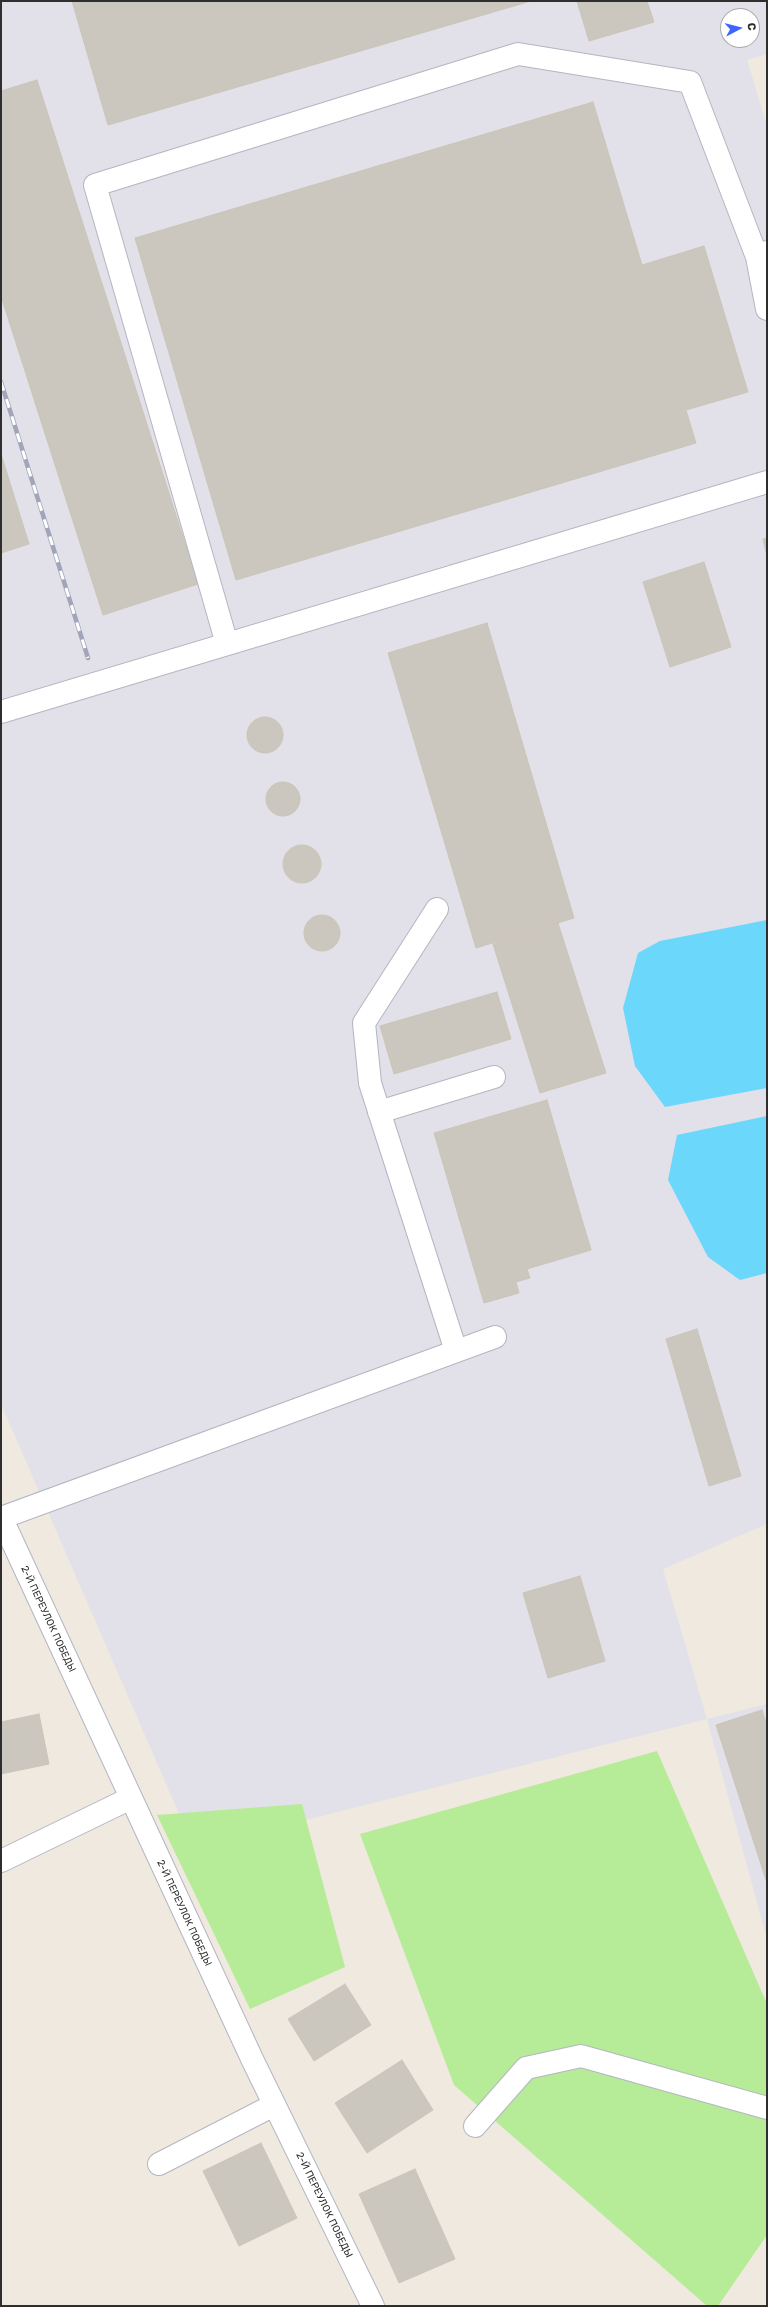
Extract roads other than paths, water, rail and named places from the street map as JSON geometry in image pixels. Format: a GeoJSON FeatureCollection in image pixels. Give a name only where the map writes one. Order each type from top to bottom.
{"type":"FeatureCollection","features":[{"type":"Feature","properties":{"kind":"street"},"geometry":{"type":"LineString","coordinates":[[228,644],[95,185],[518,54],[690,82],[762,255],[767,310]]}},
{"type":"Feature","properties":{"kind":"street"},"geometry":{"type":"LineString","coordinates":[[1,712],[767,482]]}},
{"type":"Feature","properties":{"kind":"street"},"geometry":{"type":"LineString","coordinates":[[437,909],[364,1023],[370,1083],[456,1351]]}},
{"type":"Feature","properties":{"kind":"street"},"geometry":{"type":"LineString","coordinates":[[379,1112],[494,1077]]}},
{"type":"Feature","properties":{"kind":"street"},"geometry":{"type":"LineString","coordinates":[[1,1518],[495,1337]]}},
{"type":"Feature","properties":{"kind":"street","name":"2-Й ПЕРЕУЛОК ПОБЕДЫ"},"geometry":{"type":"LineString","coordinates":[[1,1518],[274,2105],[373,2306]]}},
{"type":"Feature","properties":{"kind":"street"},"geometry":{"type":"LineString","coordinates":[[1,1860],[131,1798]]}},
{"type":"Feature","properties":{"kind":"street"},"geometry":{"type":"LineString","coordinates":[[475,2126],[526,2068],[581,2056],[767,2108]]}},
{"type":"Feature","properties":{"kind":"street"},"geometry":{"type":"LineString","coordinates":[[159,2164],[274,2105]]}},
{"type":"Feature","properties":{"kind":"water"},"geometry":{"type":"Polygon","coordinates":[[[767,920],[767,1088],[665,1107],[635,1066],[623,1008],[638,953],[660,941],[767,920]]]}},
{"type":"Feature","properties":{"kind":"water"},"geometry":{"type":"Polygon","coordinates":[[[767,1116],[767,1273],[740,1280],[708,1257],[668,1180],[677,1135],[767,1116]]]}},
{"type":"Feature","properties":{"kind":"railway"},"geometry":{"type":"LineString","coordinates":[[1,382],[88,658]]}}]}
